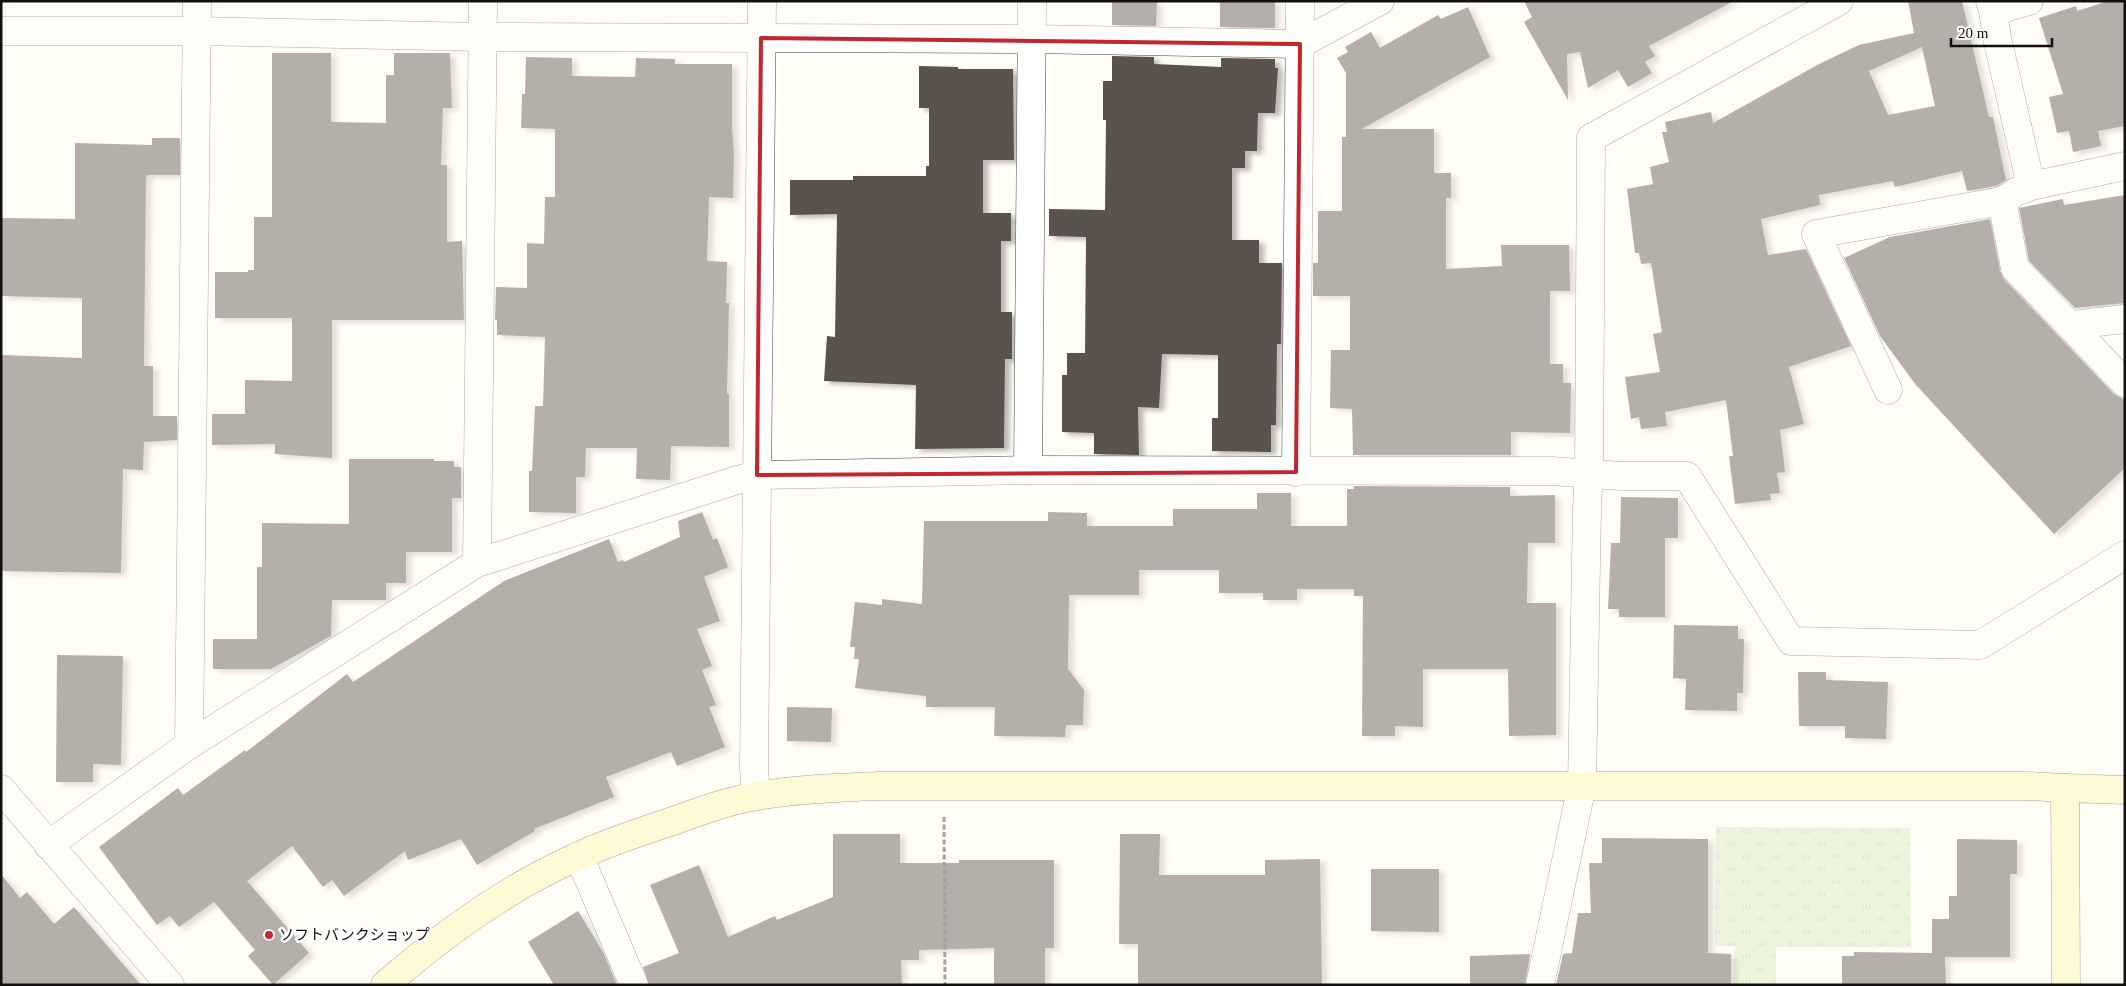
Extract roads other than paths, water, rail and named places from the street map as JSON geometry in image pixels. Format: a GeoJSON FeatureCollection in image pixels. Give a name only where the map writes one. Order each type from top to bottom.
{"type":"FeatureCollection","features":[{"type":"Feature","properties":{"kind":"street"},"geometry":{"type":"LineString","coordinates":[[189,745],[196,1]]}},
{"type":"Feature","properties":{"kind":"street"},"geometry":{"type":"LineString","coordinates":[[477,563],[483,1]]}},
{"type":"Feature","properties":{"kind":"street"},"geometry":{"type":"LineString","coordinates":[[756,796],[754,768],[762,1]]}},
{"type":"Feature","properties":{"kind":"street"},"geometry":{"type":"LineString","coordinates":[[1028,470],[1032,1]]}},
{"type":"Feature","properties":{"kind":"street"},"geometry":{"type":"LineString","coordinates":[[1296,472],[1300,1]]}},
{"type":"Feature","properties":{"kind":"street"},"geometry":{"type":"LineString","coordinates":[[1,31],[483,37],[1031,39],[1300,44],[1380,1]]}},
{"type":"Feature","properties":{"kind":"street"},"geometry":{"type":"LineString","coordinates":[[1540,985],[1582,785],[1589,473],[1591,138],[1839,1]]}},
{"type":"Feature","properties":{"kind":"street"},"geometry":{"type":"LineString","coordinates":[[2029,1],[1992,6],[1997,38],[2031,186]]}},
{"type":"Feature","properties":{"kind":"street"},"geometry":{"type":"LineString","coordinates":[[1888,390],[1816,234],[2002,201],[2016,192],[2031,186],[2125,166]]}},
{"type":"Feature","properties":{"kind":"street"},"geometry":{"type":"LineString","coordinates":[[2002,201],[2015,268],[2125,383]]}},
{"type":"Feature","properties":{"kind":"street"},"geometry":{"type":"LineString","coordinates":[[2071,325],[2125,319]]}},
{"type":"Feature","properties":{"kind":"street"},"geometry":{"type":"LineString","coordinates":[[48,845],[189,745],[477,563],[757,475],[1028,470],[1551,471],[1621,476],[1687,476],[1791,641],[1980,645],[2125,555]]}},
{"type":"Feature","properties":{"kind":"street"},"geometry":{"type":"LineString","coordinates":[[385,985],[410,963],[466,921],[513,891],[579,856],[614,841],[715,807],[756,796],[808,790],[878,786],[1582,785],[2027,786],[2125,790]]}},
{"type":"Feature","properties":{"kind":"street"},"geometry":{"type":"LineString","coordinates":[[2065,788],[2066,985]]}},
{"type":"Feature","properties":{"kind":"street"},"geometry":{"type":"LineString","coordinates":[[1,789],[170,985]]}},
{"type":"Feature","properties":{"kind":"street"},"geometry":{"type":"LineString","coordinates":[[579,856],[634,985]]}},
{"type":"Feature","properties":{"kind":"place","name":"ソフトバンクショップ"},"geometry":{"type":"Point","coordinates":[269,935]}}]}
